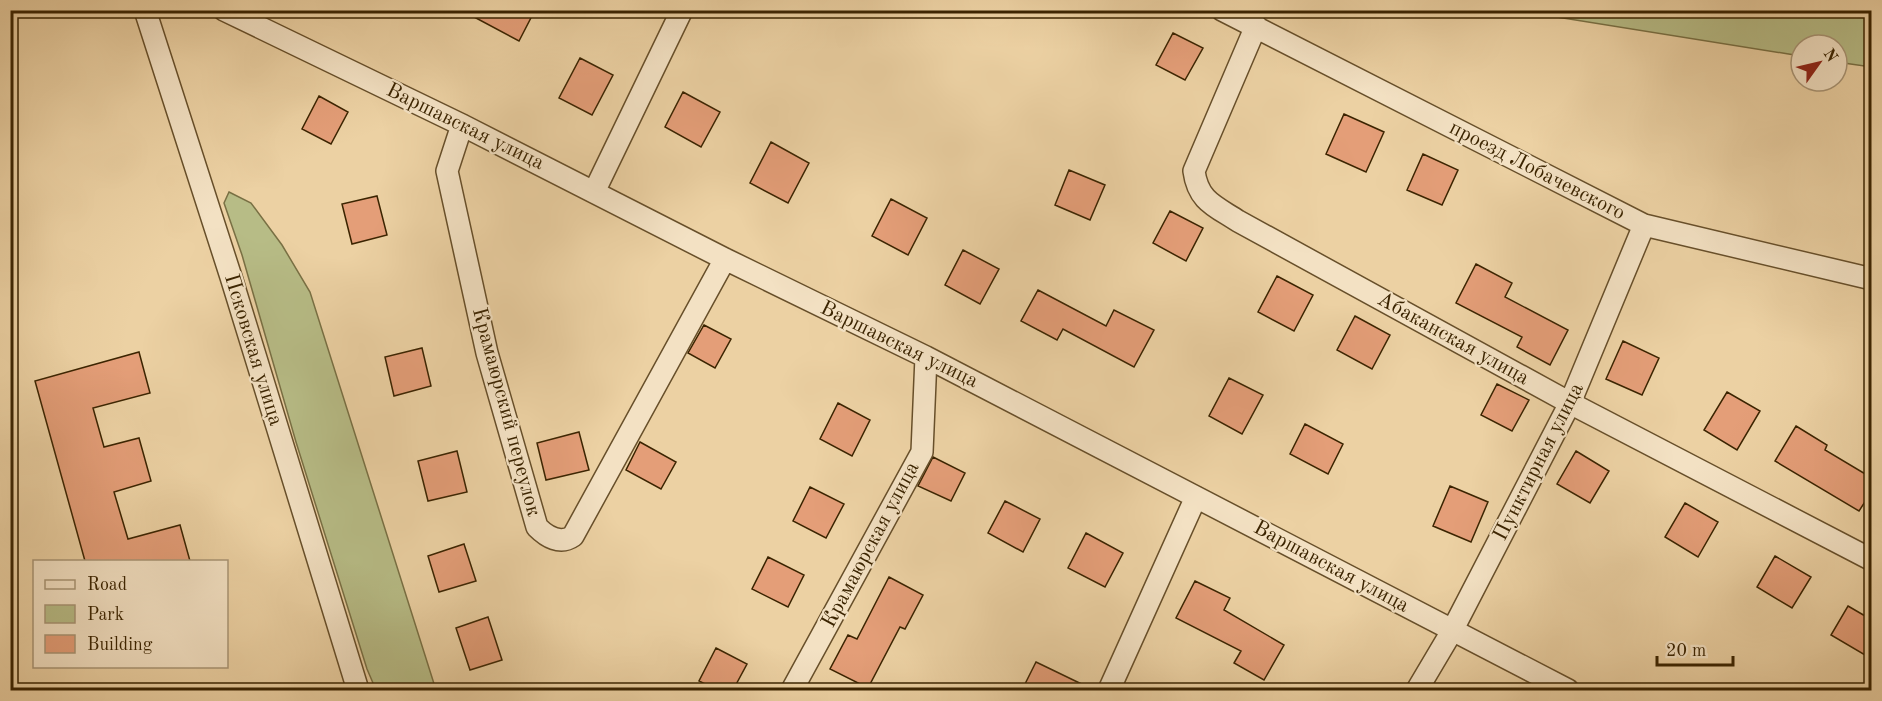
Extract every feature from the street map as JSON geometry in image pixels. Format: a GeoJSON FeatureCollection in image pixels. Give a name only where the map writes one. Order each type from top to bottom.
{"type":"FeatureCollection","features":[{"type":"Feature","properties":{"kind":"street","name":"Псковская улица"},"geometry":{"type":"LineString","coordinates":[[145,10],[231,277],[358,690]]}},
{"type":"Feature","properties":{"kind":"street","name":"Варшавская улица"},"geometry":{"type":"LineString","coordinates":[[224,10],[462,124],[725,259],[926,357],[1568,690]]}},
{"type":"Feature","properties":{"kind":"street"},"geometry":{"type":"LineString","coordinates":[[594,192],[682,10]]}},
{"type":"Feature","properties":{"kind":"street","name":"проезд Лобачевского"},"geometry":{"type":"LineString","coordinates":[[1222,10],[1644,225],[1872,279]]}},
{"type":"Feature","properties":{"kind":"street","name":"Абаканская улица"},"geometry":{"type":"LineString","coordinates":[[1256,26],[1194,171],[1196,186],[1206,200],[1238,221],[1570,403],[1872,560]]}},
{"type":"Feature","properties":{"kind":"street","name":"Крамаюрский переулок"},"geometry":{"type":"LineString","coordinates":[[462,124],[447,171],[487,353],[537,527],[545,535],[557,540],[567,540],[573,536],[725,259]]}},
{"type":"Feature","properties":{"kind":"street","name":"Пунктирная улица"},"geometry":{"type":"LineString","coordinates":[[1417,690],[1452,631],[1570,403],[1644,225]]}},
{"type":"Feature","properties":{"kind":"street","name":"Крамаюрская улица"},"geometry":{"type":"LineString","coordinates":[[792,690],[922,452],[926,357]]}},
{"type":"Feature","properties":{"kind":"street"},"geometry":{"type":"LineString","coordinates":[[1109,690],[1196,497]]}},
{"type":"Feature","properties":{"kind":"green space"},"geometry":{"type":"Polygon","coordinates":[[[1519,11],[1871,11],[1871,67],[1849,64],[1849,33],[1789,33],[1789,54],[1519,11]]]}},
{"type":"Feature","properties":{"kind":"green space"},"geometry":{"type":"Polygon","coordinates":[[[229,192],[251,203],[282,245],[310,292],[436,690],[376,690],[367,669],[296,442],[242,255],[224,203],[229,192]]]}},
{"type":"Feature","properties":{"kind":"building"},"geometry":{"type":"Polygon","coordinates":[[[461,10],[535,10],[519,41],[461,10]]]}},
{"type":"Feature","properties":{"kind":"building"},"geometry":{"type":"Polygon","coordinates":[[[1173,33],[1203,48],[1185,80],[1156,65],[1173,33]]]}},
{"type":"Feature","properties":{"kind":"building"},"geometry":{"type":"Polygon","coordinates":[[[580,58],[613,75],[592,115],[559,98],[580,58]]]}},
{"type":"Feature","properties":{"kind":"building"},"geometry":{"type":"Polygon","coordinates":[[[683,92],[720,112],[701,147],[665,127],[683,92]]]}},
{"type":"Feature","properties":{"kind":"building"},"geometry":{"type":"Polygon","coordinates":[[[319,96],[348,112],[331,144],[302,129],[319,96]]]}},
{"type":"Feature","properties":{"kind":"building"},"geometry":{"type":"Polygon","coordinates":[[[1344,114],[1384,132],[1366,172],[1326,154],[1344,114]]]}},
{"type":"Feature","properties":{"kind":"building"},"geometry":{"type":"Polygon","coordinates":[[[771,142],[809,163],[788,203],[750,183],[771,142]]]}},
{"type":"Feature","properties":{"kind":"building"},"geometry":{"type":"Polygon","coordinates":[[[1423,154],[1458,170],[1442,205],[1407,190],[1423,154]]]}},
{"type":"Feature","properties":{"kind":"building"},"geometry":{"type":"Polygon","coordinates":[[[1069,170],[1105,185],[1090,220],[1055,205],[1069,170]]]}},
{"type":"Feature","properties":{"kind":"building"},"geometry":{"type":"Polygon","coordinates":[[[377,196],[387,235],[352,244],[342,204],[377,196]]]}},
{"type":"Feature","properties":{"kind":"building"},"geometry":{"type":"Polygon","coordinates":[[[891,199],[927,218],[908,255],[872,236],[891,199]]]}},
{"type":"Feature","properties":{"kind":"building"},"geometry":{"type":"Polygon","coordinates":[[[1170,211],[1203,228],[1186,261],[1153,243],[1170,211]]]}},
{"type":"Feature","properties":{"kind":"building"},"geometry":{"type":"Polygon","coordinates":[[[963,250],[999,269],[980,304],[945,285],[963,250]]]}},
{"type":"Feature","properties":{"kind":"building"},"geometry":{"type":"Polygon","coordinates":[[[1476,264],[1512,283],[1505,297],[1568,330],[1550,365],[1517,347],[1522,337],[1456,303],[1476,264]]]}},
{"type":"Feature","properties":{"kind":"building"},"geometry":{"type":"Polygon","coordinates":[[[1277,276],[1313,295],[1294,331],[1258,312],[1277,276]]]}},
{"type":"Feature","properties":{"kind":"building"},"geometry":{"type":"Polygon","coordinates":[[[1038,290],[1106,326],[1114,310],[1154,330],[1134,367],[1063,329],[1057,340],[1021,321],[1038,290]]]}},
{"type":"Feature","properties":{"kind":"building"},"geometry":{"type":"Polygon","coordinates":[[[1355,316],[1390,335],[1372,369],[1337,350],[1355,316]]]}},
{"type":"Feature","properties":{"kind":"building"},"geometry":{"type":"Polygon","coordinates":[[[704,325],[731,339],[715,368],[688,353],[704,325]]]}},
{"type":"Feature","properties":{"kind":"building"},"geometry":{"type":"Polygon","coordinates":[[[1623,341],[1659,358],[1642,395],[1606,379],[1623,341]]]}},
{"type":"Feature","properties":{"kind":"building"},"geometry":{"type":"Polygon","coordinates":[[[422,348],[431,386],[394,396],[385,357],[422,348]]]}},
{"type":"Feature","properties":{"kind":"building"},"geometry":{"type":"Polygon","coordinates":[[[139,352],[150,393],[93,408],[104,447],[139,438],[151,481],[114,492],[128,539],[180,525],[190,560],[85,560],[35,381],[139,352]]]}},
{"type":"Feature","properties":{"kind":"building"},"geometry":{"type":"Polygon","coordinates":[[[1229,378],[1263,395],[1242,434],[1209,416],[1229,378]]]}},
{"type":"Feature","properties":{"kind":"building"},"geometry":{"type":"Polygon","coordinates":[[[1497,384],[1529,400],[1512,431],[1481,415],[1497,384]]]}},
{"type":"Feature","properties":{"kind":"building"},"geometry":{"type":"Polygon","coordinates":[[[1727,392],[1760,411],[1737,450],[1704,430],[1727,392]]]}},
{"type":"Feature","properties":{"kind":"building"},"geometry":{"type":"Polygon","coordinates":[[[838,403],[870,420],[852,456],[820,439],[838,403]]]}},
{"type":"Feature","properties":{"kind":"building"},"geometry":{"type":"Polygon","coordinates":[[[1305,424],[1343,444],[1328,474],[1290,454],[1305,424]]]}},
{"type":"Feature","properties":{"kind":"building"},"geometry":{"type":"Polygon","coordinates":[[[1796,426],[1827,445],[1825,450],[1872,478],[1872,491],[1859,511],[1775,461],[1796,426]]]}},
{"type":"Feature","properties":{"kind":"building"},"geometry":{"type":"Polygon","coordinates":[[[579,432],[589,470],[546,480],[537,443],[579,432]]]}},
{"type":"Feature","properties":{"kind":"building"},"geometry":{"type":"Polygon","coordinates":[[[640,442],[676,462],[661,489],[626,470],[640,442]]]}},
{"type":"Feature","properties":{"kind":"building"},"geometry":{"type":"Polygon","coordinates":[[[457,451],[467,492],[428,501],[418,461],[457,451]]]}},
{"type":"Feature","properties":{"kind":"building"},"geometry":{"type":"Polygon","coordinates":[[[1576,451],[1609,471],[1590,503],[1557,484],[1576,451]]]}},
{"type":"Feature","properties":{"kind":"building"},"geometry":{"type":"Polygon","coordinates":[[[933,457],[965,473],[951,501],[918,486],[933,457]]]}},
{"type":"Feature","properties":{"kind":"building"},"geometry":{"type":"Polygon","coordinates":[[[1450,486],[1488,502],[1471,542],[1433,526],[1450,486]]]}},
{"type":"Feature","properties":{"kind":"building"},"geometry":{"type":"Polygon","coordinates":[[[810,487],[844,504],[826,538],[793,521],[810,487]]]}},
{"type":"Feature","properties":{"kind":"building"},"geometry":{"type":"Polygon","coordinates":[[[1005,501],[1040,519],[1023,552],[988,533],[1005,501]]]}},
{"type":"Feature","properties":{"kind":"building"},"geometry":{"type":"Polygon","coordinates":[[[1685,503],[1718,522],[1698,557],[1665,537],[1685,503]]]}},
{"type":"Feature","properties":{"kind":"building"},"geometry":{"type":"Polygon","coordinates":[[[1086,533],[1123,553],[1105,587],[1068,568],[1086,533]]]}},
{"type":"Feature","properties":{"kind":"building"},"geometry":{"type":"Polygon","coordinates":[[[464,544],[476,581],[439,592],[428,556],[464,544]]]}},
{"type":"Feature","properties":{"kind":"building"},"geometry":{"type":"Polygon","coordinates":[[[1775,556],[1811,577],[1792,608],[1757,587],[1775,556]]]}},
{"type":"Feature","properties":{"kind":"building"},"geometry":{"type":"Polygon","coordinates":[[[768,557],[804,575],[788,607],[752,589],[768,557]]]}},
{"type":"Feature","properties":{"kind":"building"},"geometry":{"type":"Polygon","coordinates":[[[889,577],[923,595],[905,629],[900,627],[868,688],[830,669],[848,635],[857,639],[889,577]]]}},
{"type":"Feature","properties":{"kind":"building"},"geometry":{"type":"Polygon","coordinates":[[[1195,581],[1230,598],[1224,610],[1284,645],[1264,680],[1234,663],[1241,651],[1176,618],[1195,581]]]}},
{"type":"Feature","properties":{"kind":"building"},"geometry":{"type":"Polygon","coordinates":[[[1848,606],[1872,620],[1872,644],[1865,655],[1831,635],[1848,606]]]}},
{"type":"Feature","properties":{"kind":"building"},"geometry":{"type":"Polygon","coordinates":[[[488,617],[502,660],[470,670],[456,628],[488,617]]]}},
{"type":"Feature","properties":{"kind":"building"},"geometry":{"type":"Polygon","coordinates":[[[716,648],[747,664],[733,690],[717,690],[699,681],[716,648]]]}},
{"type":"Feature","properties":{"kind":"building"},"geometry":{"type":"Polygon","coordinates":[[[1036,662],[1094,690],[1022,690],[1036,662]]]}}]}
